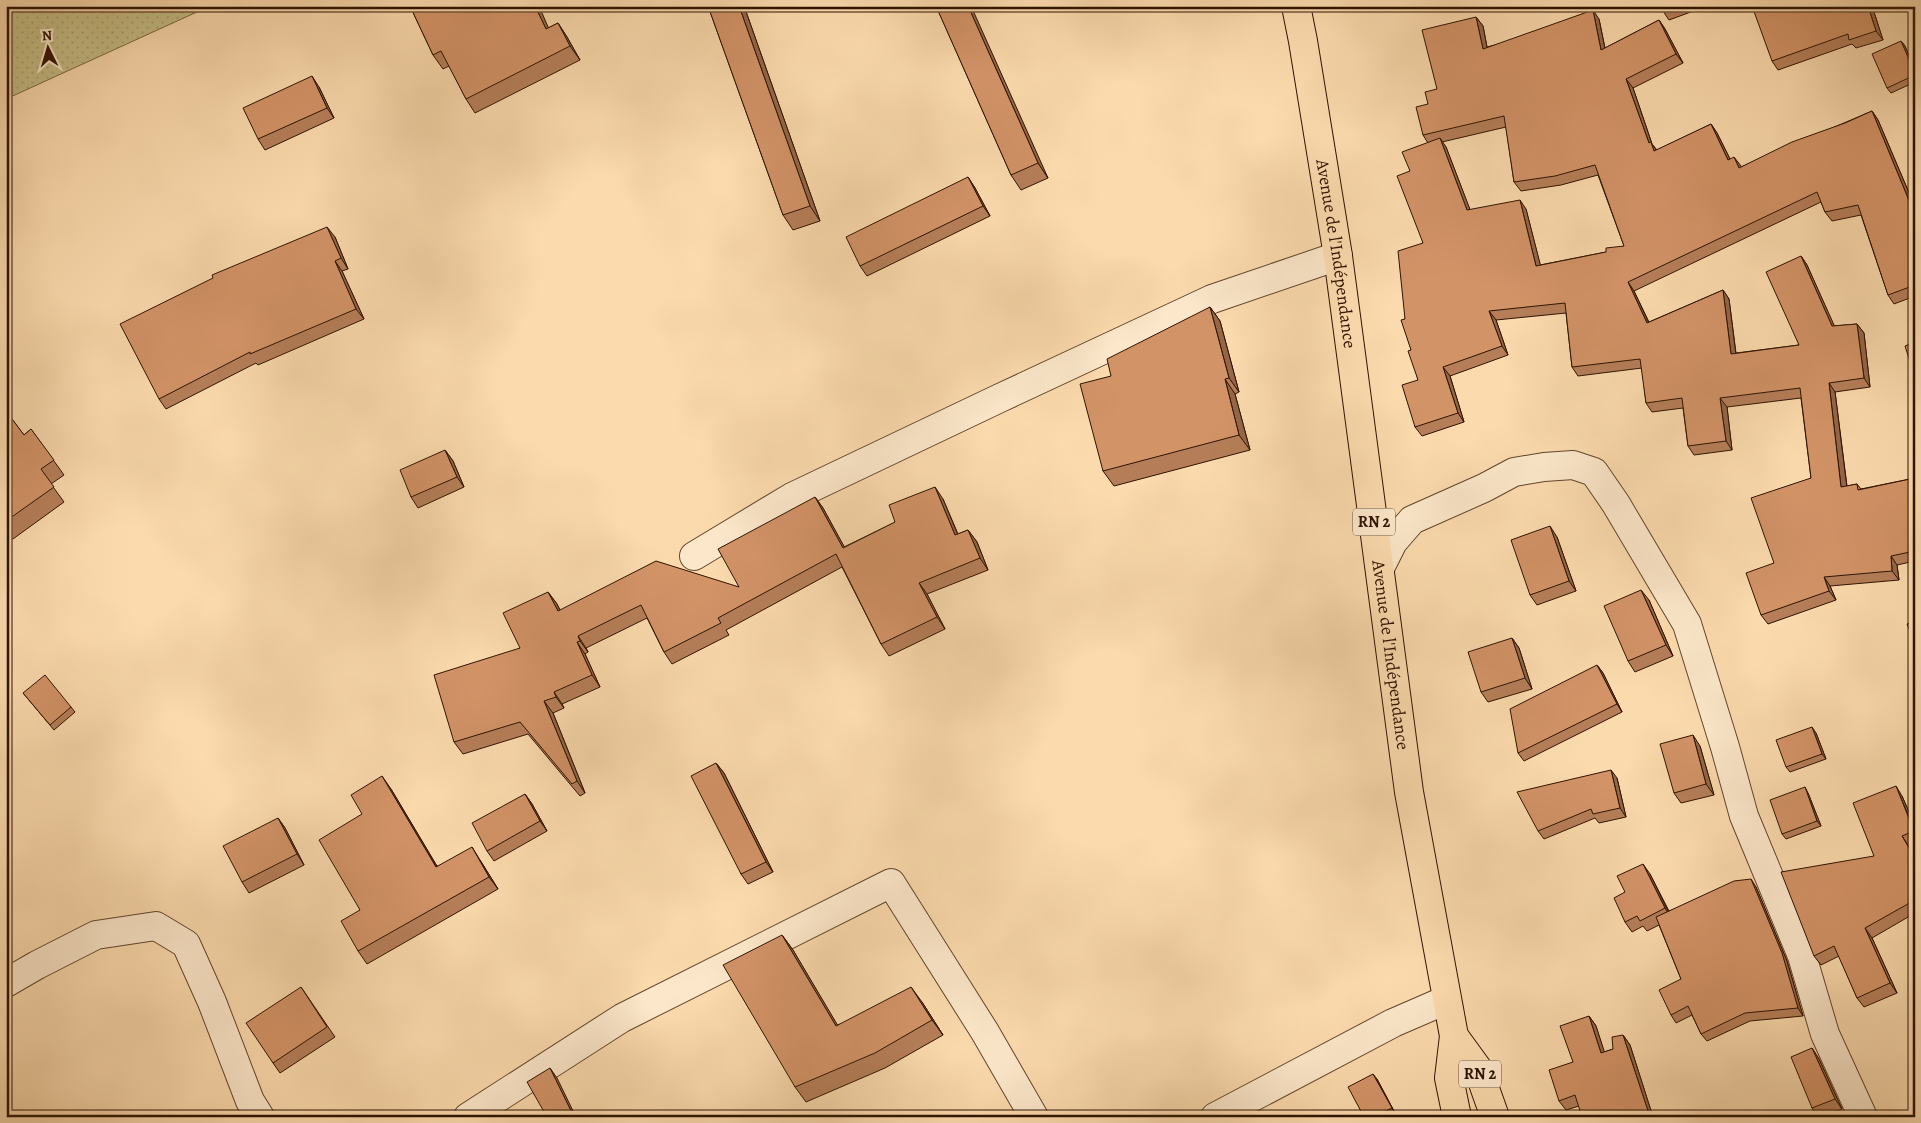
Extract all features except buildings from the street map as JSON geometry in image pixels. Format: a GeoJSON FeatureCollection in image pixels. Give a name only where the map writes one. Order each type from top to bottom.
{"type":"FeatureCollection","features":[{"type":"Feature","properties":{"kind":"main road","name":"Avenue de l'Indépendance"},"geometry":{"type":"LineString","coordinates":[[1296,6],[1338,256],[1410,792],[1454,1036],[1449,1078],[1457,1117]]}},
{"type":"Feature","properties":{"kind":"main road","name":"Avenue de l'Indépendance"},"geometry":{"type":"LineString","coordinates":[[1454,1036],[1478,1070],[1495,1117]]}},
{"type":"Feature","properties":{"kind":"street"},"geometry":{"type":"LineString","coordinates":[[694,556],[792,497],[1212,299],[1338,256]]}},
{"type":"Feature","properties":{"kind":"street"},"geometry":{"type":"LineString","coordinates":[[1380,568],[1393,542],[1412,520],[1484,488],[1514,472],[1573,465],[1594,472],[1616,504],[1686,624],[1725,747],[1744,816],[1802,956],[1826,1034],[1863,1117]]}},
{"type":"Feature","properties":{"kind":"street"},"geometry":{"type":"LineString","coordinates":[[468,1117],[622,1018],[891,883],[985,1032],[1034,1117]]}},
{"type":"Feature","properties":{"kind":"street"},"geometry":{"type":"LineString","coordinates":[[6,983],[96,935],[156,926],[186,944],[212,1002],[250,1101],[260,1117]]}},
{"type":"Feature","properties":{"kind":"street"},"geometry":{"type":"LineString","coordinates":[[1216,1117],[1393,1023],[1446,1000]]}},
{"type":"Feature","properties":{"kind":"shaded area"},"geometry":{"type":"Polygon","coordinates":[[[6,6],[210,6],[6,99],[6,6]]]}}]}
